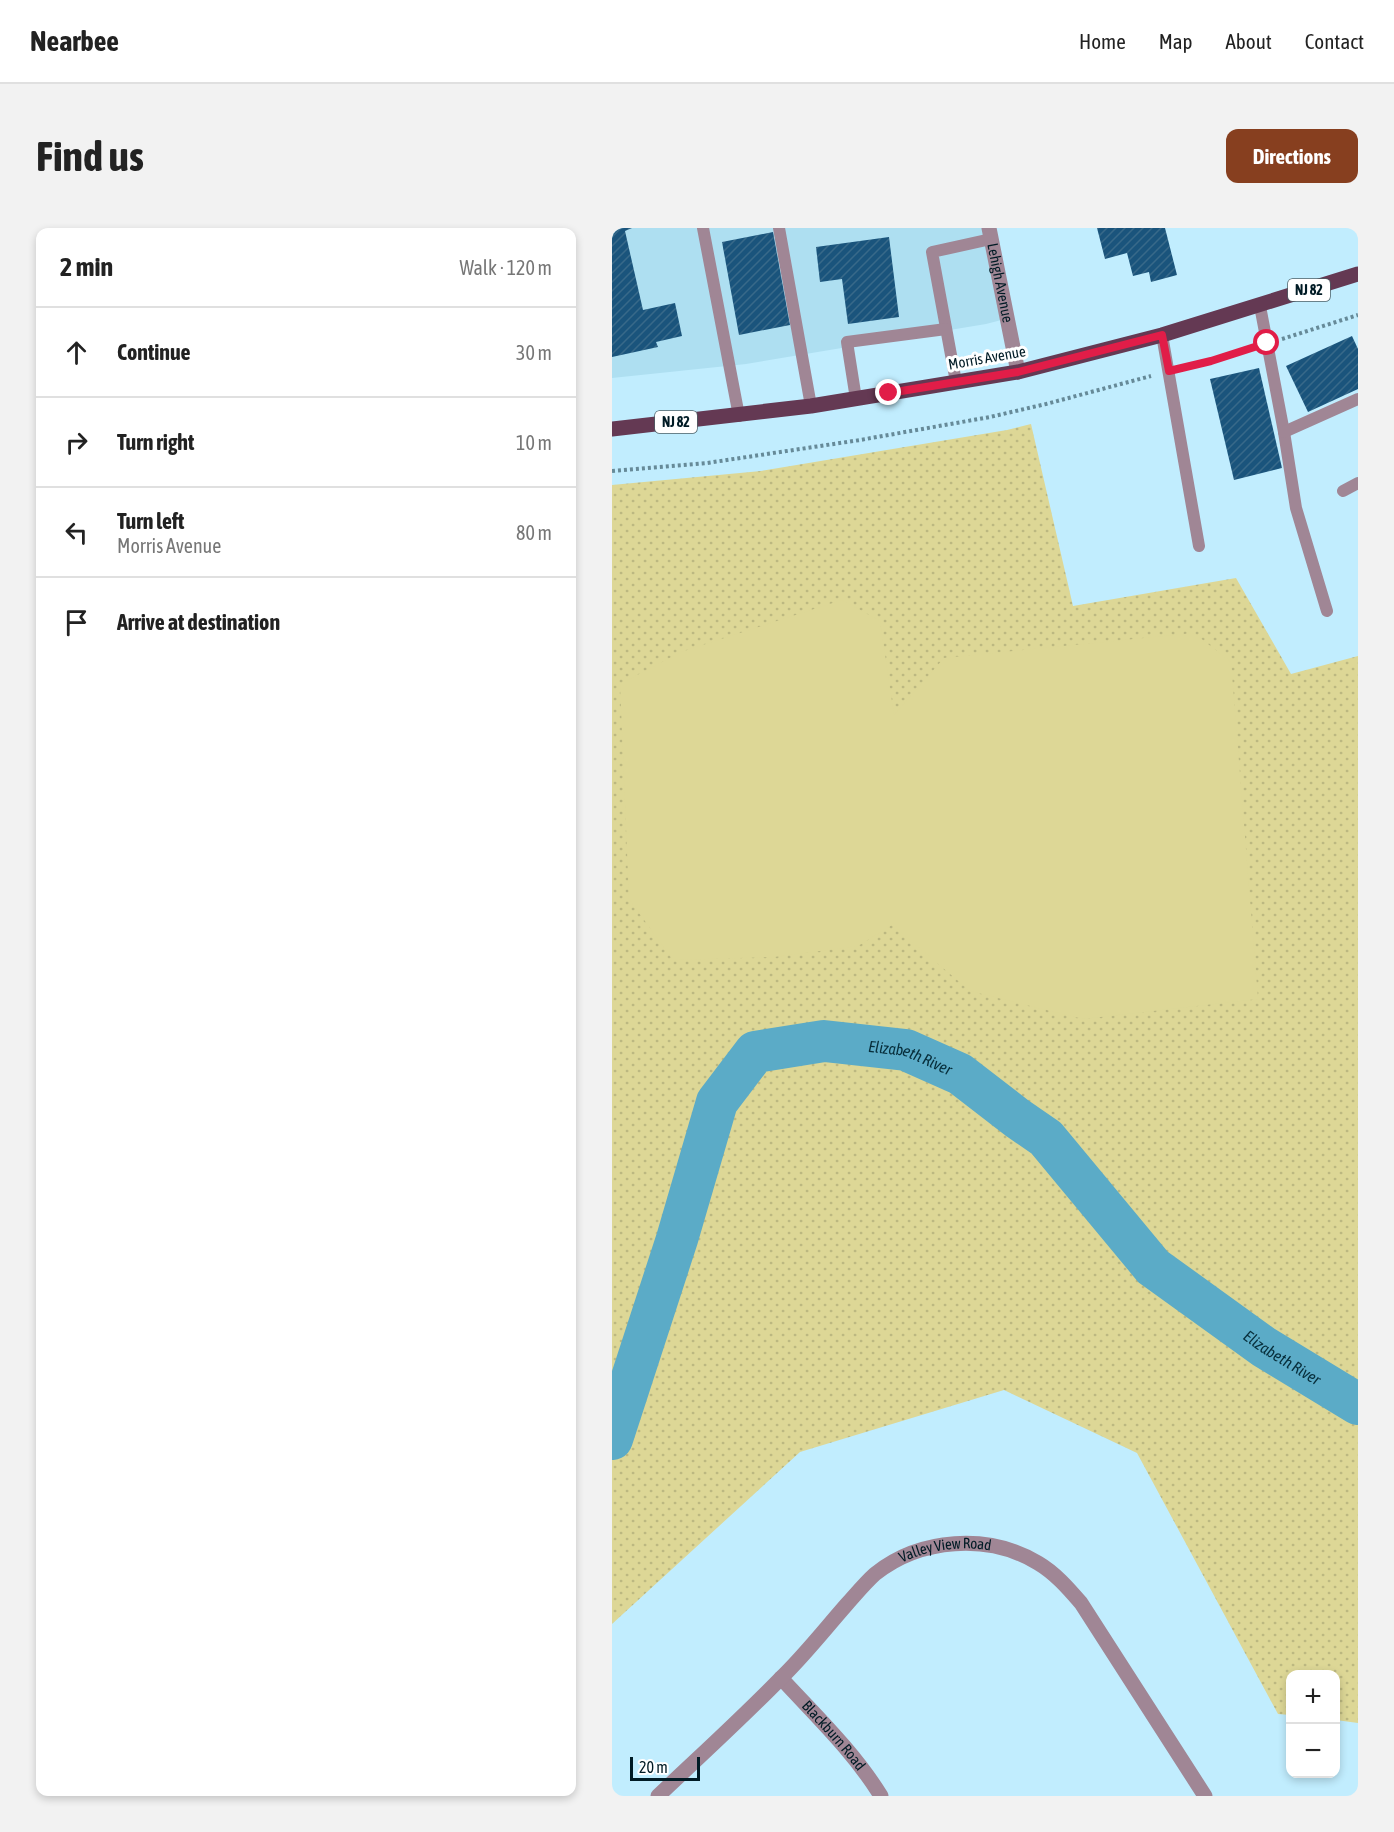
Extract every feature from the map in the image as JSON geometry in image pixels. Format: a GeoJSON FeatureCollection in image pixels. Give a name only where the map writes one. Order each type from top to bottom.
{"type":"FeatureCollection","features":[{"type":"Feature","properties":{"kind":"main road","name":"Morris Avenue"},"geometry":{"type":"LineString","coordinates":[[612,429],[740,416],[1018,372],[1162,335],[1358,274]]}},
{"type":"Feature","properties":{"kind":"street","name":"Lehigh Avenue"},"geometry":{"type":"LineString","coordinates":[[990,233],[1018,372]]}},
{"type":"Feature","properties":{"kind":"street","name":"Valley View Road"},"geometry":{"type":"LineString","coordinates":[[658,1796],[781,1678],[872,1576],[907,1555],[936,1545],[951,1544],[981,1544],[1010,1550],[1037,1563],[1062,1580],[1081,1603],[1205,1796]]}},
{"type":"Feature","properties":{"kind":"street","name":"Blackburn Road"},"geometry":{"type":"LineString","coordinates":[[781,1678],[853,1757],[867,1774],[880,1796]]}},
{"type":"Feature","properties":{"kind":"lane"},"geometry":{"type":"LineString","coordinates":[[703,228],[740,416]]}},
{"type":"Feature","properties":{"kind":"lane"},"geometry":{"type":"LineString","coordinates":[[779,228],[811,406]]}},
{"type":"Feature","properties":{"kind":"lane"},"geometry":{"type":"LineString","coordinates":[[956,382],[932,252],[990,233]]}},
{"type":"Feature","properties":{"kind":"lane"},"geometry":{"type":"LineString","coordinates":[[1260,306],[1296,508],[1328,611]]}},
{"type":"Feature","properties":{"kind":"lane"},"geometry":{"type":"LineString","coordinates":[[856,399],[847,342],[946,329]]}},
{"type":"Feature","properties":{"kind":"lane"},"geometry":{"type":"LineString","coordinates":[[1162,335],[1199,546]]}},
{"type":"Feature","properties":{"kind":"lane"},"geometry":{"type":"LineString","coordinates":[[1284,432],[1358,399]]}},
{"type":"Feature","properties":{"kind":"lane"},"geometry":{"type":"LineString","coordinates":[[1343,491],[1358,483]]}},
{"type":"Feature","properties":{"kind":"path"},"geometry":{"type":"LineString","coordinates":[[612,471],[707,463],[860,440],[990,417],[1211,361],[1358,315]]}},
{"type":"Feature","properties":{"kind":"shaded area"},"geometry":{"type":"Polygon","coordinates":[[[612,228],[995,228],[1009,318],[986,324],[746,364],[612,378],[612,228]]]}},
{"type":"Feature","properties":{"kind":"shaded area"},"geometry":{"type":"Polygon","coordinates":[[[1031,424],[1073,606],[1236,578],[1291,674],[1358,656],[1358,1723],[1340,1721],[1340,1670],[1286,1670],[1286,1715],[1278,1714],[1137,1453],[1004,1390],[800,1452],[612,1624],[612,485],[761,471],[1031,424]]]}},
{"type":"Feature","properties":{"kind":"shaded area"},"geometry":{"type":"Polygon","coordinates":[[[842,600],[880,621],[894,715],[944,658],[1194,633],[1231,662],[1258,999],[1083,1019],[970,991],[897,929],[895,923],[858,946],[774,957],[673,960],[629,899],[620,684],[681,652],[842,600]]]}},
{"type":"Feature","properties":{"kind":"building"},"geometry":{"type":"Polygon","coordinates":[[[612,228],[632,228],[625,231],[643,310],[675,303],[682,336],[656,342],[658,347],[612,357],[612,228]]]}},
{"type":"Feature","properties":{"kind":"building"},"geometry":{"type":"Polygon","coordinates":[[[1097,228],[1165,228],[1177,275],[1151,282],[1149,272],[1133,276],[1127,253],[1105,259],[1097,228]]]}},
{"type":"Feature","properties":{"kind":"building"},"geometry":{"type":"Polygon","coordinates":[[[773,232],[790,325],[739,335],[722,242],[773,232]]]}},
{"type":"Feature","properties":{"kind":"building"},"geometry":{"type":"Polygon","coordinates":[[[889,237],[899,317],[848,324],[842,279],[820,282],[816,247],[889,237]]]}},
{"type":"Feature","properties":{"kind":"building"},"geometry":{"type":"Polygon","coordinates":[[[1352,336],[1358,349],[1358,389],[1308,412],[1286,366],[1352,336]]]}},
{"type":"Feature","properties":{"kind":"building"},"geometry":{"type":"Polygon","coordinates":[[[1259,368],[1282,468],[1234,480],[1210,379],[1259,368]]]}},
{"type":"Feature","properties":{"kind":"waterway","name":"Elizabeth River"},"geometry":{"type":"LineString","coordinates":[[612,1439],[677,1239],[717,1102],[755,1052],[824,1041],[906,1050],[960,1074],[1046,1138],[1153,1267],[1264,1347],[1358,1404]]}},
{"type":"Feature","properties":{"kind":"route"},"geometry":{"type":"LineString","coordinates":[[889,393],[1018,372],[1162,335],[1169,371],[1211,361],[1267,343]]}}]}
